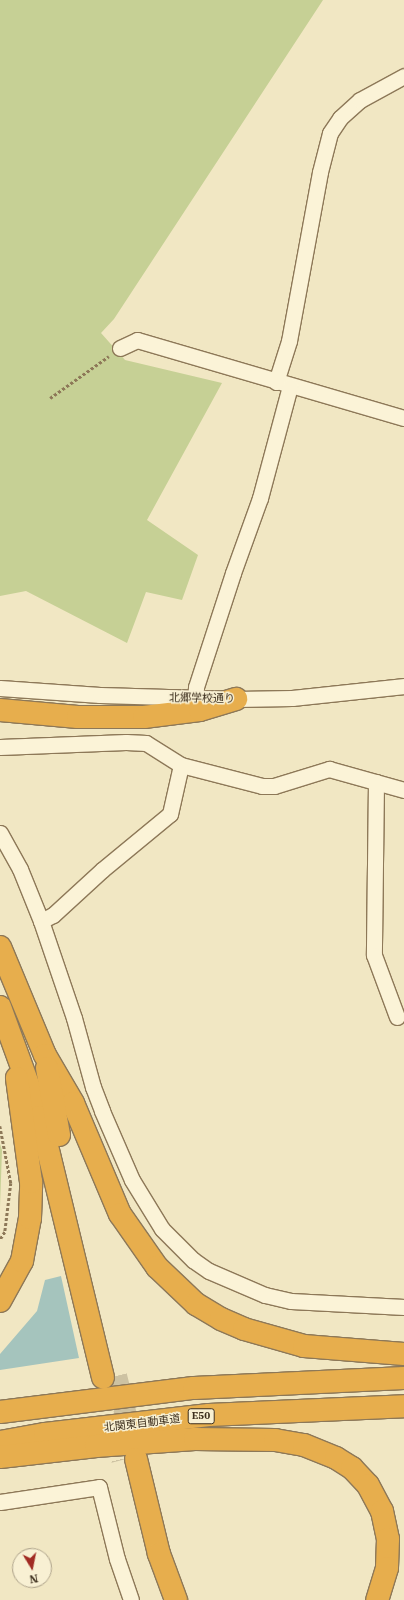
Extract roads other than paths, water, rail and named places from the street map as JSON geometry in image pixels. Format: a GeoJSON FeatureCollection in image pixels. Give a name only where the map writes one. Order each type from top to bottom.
{"type":"FeatureCollection","features":[{"type":"Feature","properties":{"kind":"highway"},"geometry":{"type":"LineString","coordinates":[[0,710],[78,717],[144,716],[200,710],[236,699]]}},
{"type":"Feature","properties":{"kind":"highway"},"geometry":{"type":"LineString","coordinates":[[0,947],[45,1055],[73,1103],[120,1214],[157,1267],[196,1304],[221,1319],[269,1337],[333,1349],[404,1354]]}},
{"type":"Feature","properties":{"kind":"highway"},"geometry":{"type":"LineString","coordinates":[[0,1007],[40,1117],[110,1377],[54,1116],[45,1055]]}},
{"type":"Feature","properties":{"kind":"highway"},"geometry":{"type":"LineString","coordinates":[[0,1301],[22,1261],[30,1218],[31,1182],[14,1043]]}},
{"type":"Feature","properties":{"kind":"highway"},"geometry":{"type":"LineString","coordinates":[[0,1412],[194,1388],[404,1378]]}},
{"type":"Feature","properties":{"kind":"highway","name":"北関東自動車道"},"geometry":{"type":"LineString","coordinates":[[0,1442],[209,1415],[404,1406]]}},
{"type":"Feature","properties":{"kind":"highway"},"geometry":{"type":"LineString","coordinates":[[0,1457],[96,1446],[195,1439],[275,1440],[304,1444],[336,1458],[352,1468],[368,1486],[382,1511],[388,1539],[387,1568],[377,1600]]}},
{"type":"Feature","properties":{"kind":"highway"},"geometry":{"type":"LineString","coordinates":[[161,1600],[155,1589],[144,1554],[129,1460],[159,1554],[176,1600]]}},
{"type":"Feature","properties":{"kind":"street"},"geometry":{"type":"LineString","coordinates":[[195,699],[196,687],[260,498],[283,384],[289,340],[320,172],[330,133],[340,118],[360,100],[404,76]]}},
{"type":"Feature","properties":{"kind":"street"},"geometry":{"type":"LineString","coordinates":[[120,348],[137,340],[283,384],[404,418]]}},
{"type":"Feature","properties":{"kind":"street","name":"北郷学校通り"},"geometry":{"type":"LineString","coordinates":[[0,688],[195,699],[236,699],[292,698],[404,686]]}},
{"type":"Feature","properties":{"kind":"street"},"geometry":{"type":"LineString","coordinates":[[0,747],[126,742],[146,743],[181,765],[262,786],[274,786],[329,769],[404,790]]}},
{"type":"Feature","properties":{"kind":"street"},"geometry":{"type":"LineString","coordinates":[[41,921],[53,915],[102,870],[170,814],[181,765]]}},
{"type":"Feature","properties":{"kind":"street"},"geometry":{"type":"LineString","coordinates":[[376,782],[374,956],[397,1018]]}},
{"type":"Feature","properties":{"kind":"street"},"geometry":{"type":"LineString","coordinates":[[0,833],[20,869],[41,921],[74,1018],[93,1087],[102,1111],[132,1180],[162,1230],[193,1260],[225,1280],[257,1293],[291,1301],[404,1308]]}},
{"type":"Feature","properties":{"kind":"street"},"geometry":{"type":"LineString","coordinates":[[0,1502],[99,1487],[117,1559],[130,1600]]}},
{"type":"Feature","properties":{"kind":"water"},"geometry":{"type":"Polygon","coordinates":[[[61,1276],[79,1358],[0,1370],[0,1354],[37,1311],[45,1280],[61,1276]]]}},
{"type":"Feature","properties":{"kind":"tunnel"},"geometry":{"type":"LineString","coordinates":[[116,1376],[133,1443]]}},
{"type":"Feature","properties":{"kind":"tunnel"},"geometry":{"type":"LineString","coordinates":[[114,1427],[122,1460]]}}]}
